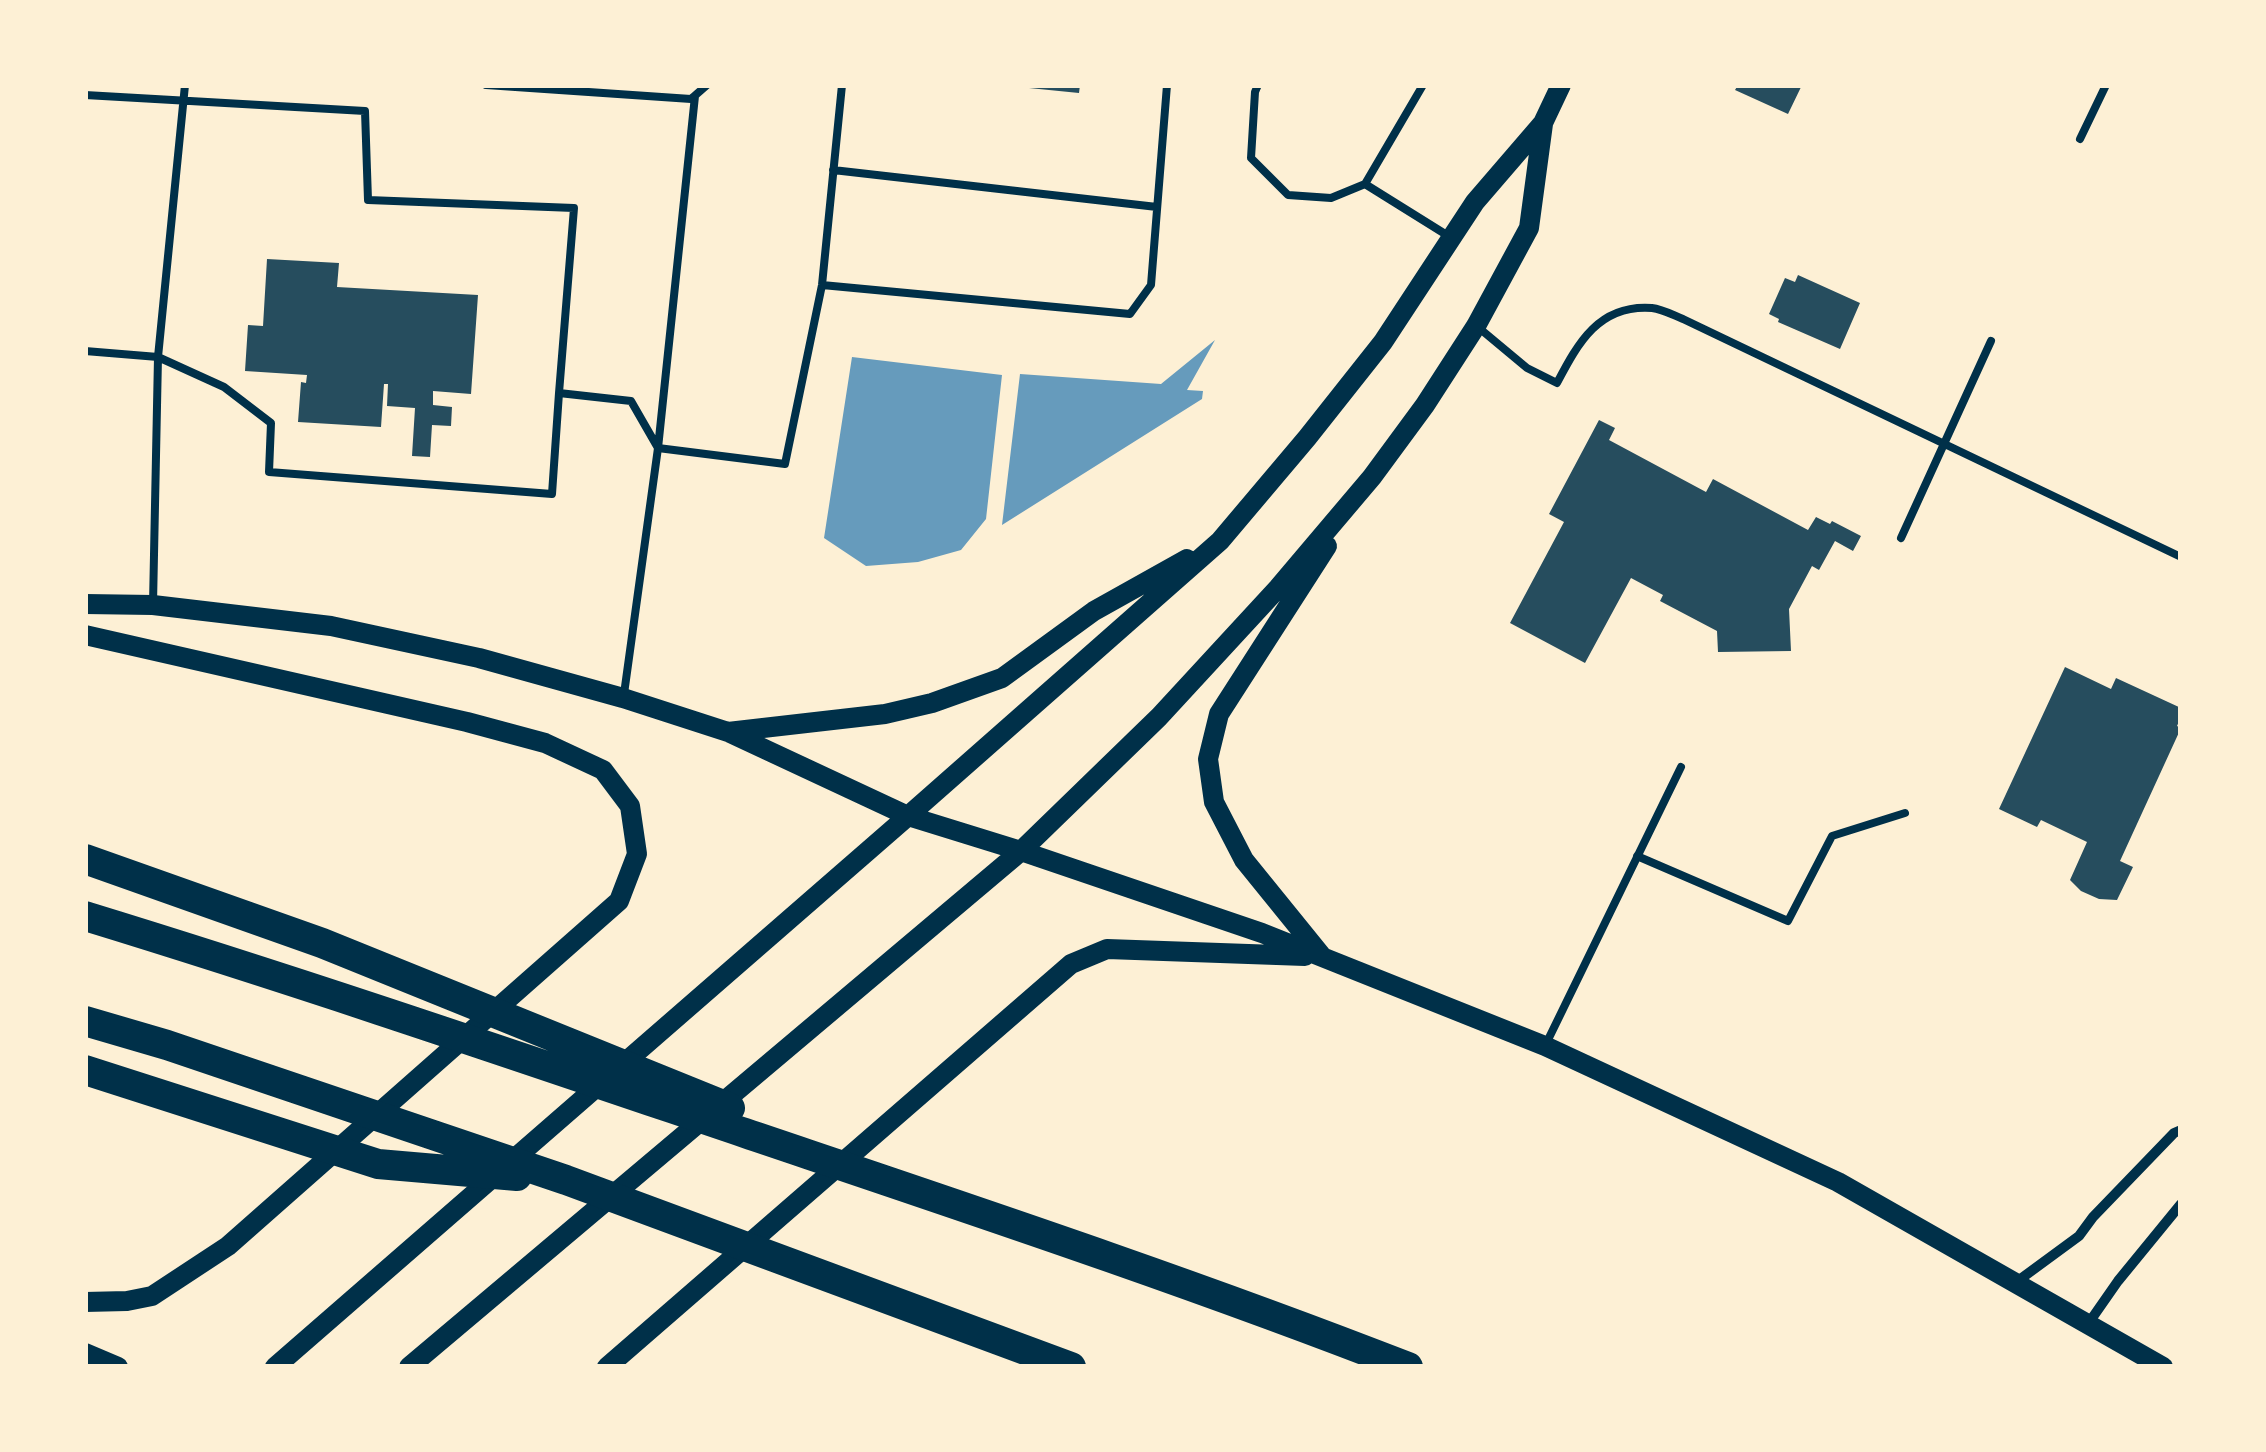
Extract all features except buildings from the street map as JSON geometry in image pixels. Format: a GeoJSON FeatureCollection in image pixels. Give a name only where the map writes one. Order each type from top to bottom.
{"type":"FeatureCollection","features":[{"type":"Feature","properties":{"kind":"highway"},"geometry":{"type":"LineString","coordinates":[[85,859],[322,944],[1025,1227]]}},
{"type":"Feature","properties":{"kind":"highway"},"geometry":{"type":"LineString","coordinates":[[85,916],[282,977],[1025,1227],[1408,1367]]}},
{"type":"Feature","properties":{"kind":"highway"},"geometry":{"type":"LineString","coordinates":[[85,1021],[566,1180],[1071,1367]]}},
{"type":"Feature","properties":{"kind":"highway"},"geometry":{"type":"LineString","coordinates":[[85,1070],[378,1164],[566,1180]]}},
{"type":"Feature","properties":{"kind":"main road"},"geometry":{"type":"LineString","coordinates":[[275,1367],[1220,542],[1384,342],[1474,202],[1543,123],[1561,85]]}},
{"type":"Feature","properties":{"kind":"main road"},"geometry":{"type":"LineString","coordinates":[[1322,956],[1244,860],[1214,802],[1208,759],[1219,714],[1476,326],[1529,228],[1543,123]]}},
{"type":"Feature","properties":{"kind":"main road"},"geometry":{"type":"LineString","coordinates":[[409,1367],[1021,850],[1159,717],[1278,588],[1372,478]]}},
{"type":"Feature","properties":{"kind":"main road"},"geometry":{"type":"LineString","coordinates":[[728,732],[884,714],[932,703],[1002,678],[1094,611],[1220,542]]}},
{"type":"Feature","properties":{"kind":"main road"},"geometry":{"type":"LineString","coordinates":[[85,604],[153,605],[331,626],[478,658],[728,732],[908,816],[1262,932],[1545,1046],[1838,1182],[2163,1367]]}},
{"type":"Feature","properties":{"kind":"main road"},"geometry":{"type":"LineString","coordinates":[[85,635],[545,743],[603,770],[630,806],[638,854],[619,901],[228,1246],[152,1296],[85,1302]]}},
{"type":"Feature","properties":{"kind":"main road"},"geometry":{"type":"LineString","coordinates":[[607,1367],[1071,964],[1108,949],[1322,956]]}},
{"type":"Feature","properties":{"kind":"main road"},"geometry":{"type":"LineString","coordinates":[[85,1353],[118,1367]]}},
{"type":"Feature","properties":{"kind":"street"},"geometry":{"type":"LineString","coordinates":[[2016,1283],[2079,1236],[2093,1217],[2181,1130]]}},
{"type":"Feature","properties":{"kind":"street"},"geometry":{"type":"LineString","coordinates":[[2088,1325],[2118,1281],[2181,1204]]}},
{"type":"Feature","properties":{"kind":"lane"},"geometry":{"type":"LineString","coordinates":[[153,605],[158,357],[185,85]]}},
{"type":"Feature","properties":{"kind":"lane"},"geometry":{"type":"LineString","coordinates":[[486,85],[691,98],[707,85]]}},
{"type":"Feature","properties":{"kind":"lane"},"geometry":{"type":"LineString","coordinates":[[658,448],[786,464],[822,284],[842,85]]}},
{"type":"Feature","properties":{"kind":"lane"},"geometry":{"type":"LineString","coordinates":[[822,284],[1130,314],[1151,286],[1167,85]]}},
{"type":"Feature","properties":{"kind":"lane"},"geometry":{"type":"LineString","coordinates":[[1258,85],[1251,158],[1288,195],[1330,198],[1364,184],[1423,85]]}},
{"type":"Feature","properties":{"kind":"lane"},"geometry":{"type":"LineString","coordinates":[[2080,139],[2106,85]]}},
{"type":"Feature","properties":{"kind":"lane"},"geometry":{"type":"LineString","coordinates":[[85,94],[364,111],[368,200],[574,208],[552,494],[269,472],[271,423],[224,387],[158,357],[85,352]]}},
{"type":"Feature","properties":{"kind":"lane"},"geometry":{"type":"LineString","coordinates":[[623,698],[658,448],[695,96]]}},
{"type":"Feature","properties":{"kind":"lane"},"geometry":{"type":"LineString","coordinates":[[833,170],[1157,207]]}},
{"type":"Feature","properties":{"kind":"lane"},"geometry":{"type":"LineString","coordinates":[[1364,184],[1452,238]]}},
{"type":"Feature","properties":{"kind":"lane"},"geometry":{"type":"LineString","coordinates":[[1476,326],[1527,368],[1557,383],[1578,343],[1598,322],[1624,311],[1654,308],[2181,557]]}},
{"type":"Feature","properties":{"kind":"lane"},"geometry":{"type":"LineString","coordinates":[[1901,538],[1991,341]]}},
{"type":"Feature","properties":{"kind":"lane"},"geometry":{"type":"LineString","coordinates":[[560,393],[632,401],[658,448]]}},
{"type":"Feature","properties":{"kind":"lane"},"geometry":{"type":"LineString","coordinates":[[1545,1046],[1681,767]]}},
{"type":"Feature","properties":{"kind":"lane"},"geometry":{"type":"LineString","coordinates":[[1638,856],[1788,922],[1832,836],[1905,812]]}},
{"type":"Feature","properties":{"kind":"water"},"geometry":{"type":"Polygon","coordinates":[[[1215,340],[1187,390],[1203,391],[1202,399],[1002,525],[1020,374],[1161,384],[1215,340]]]}},
{"type":"Feature","properties":{"kind":"water"},"geometry":{"type":"Polygon","coordinates":[[[852,357],[1002,375],[986,519],[961,550],[918,562],[866,566],[824,538],[852,357]]]}}]}
